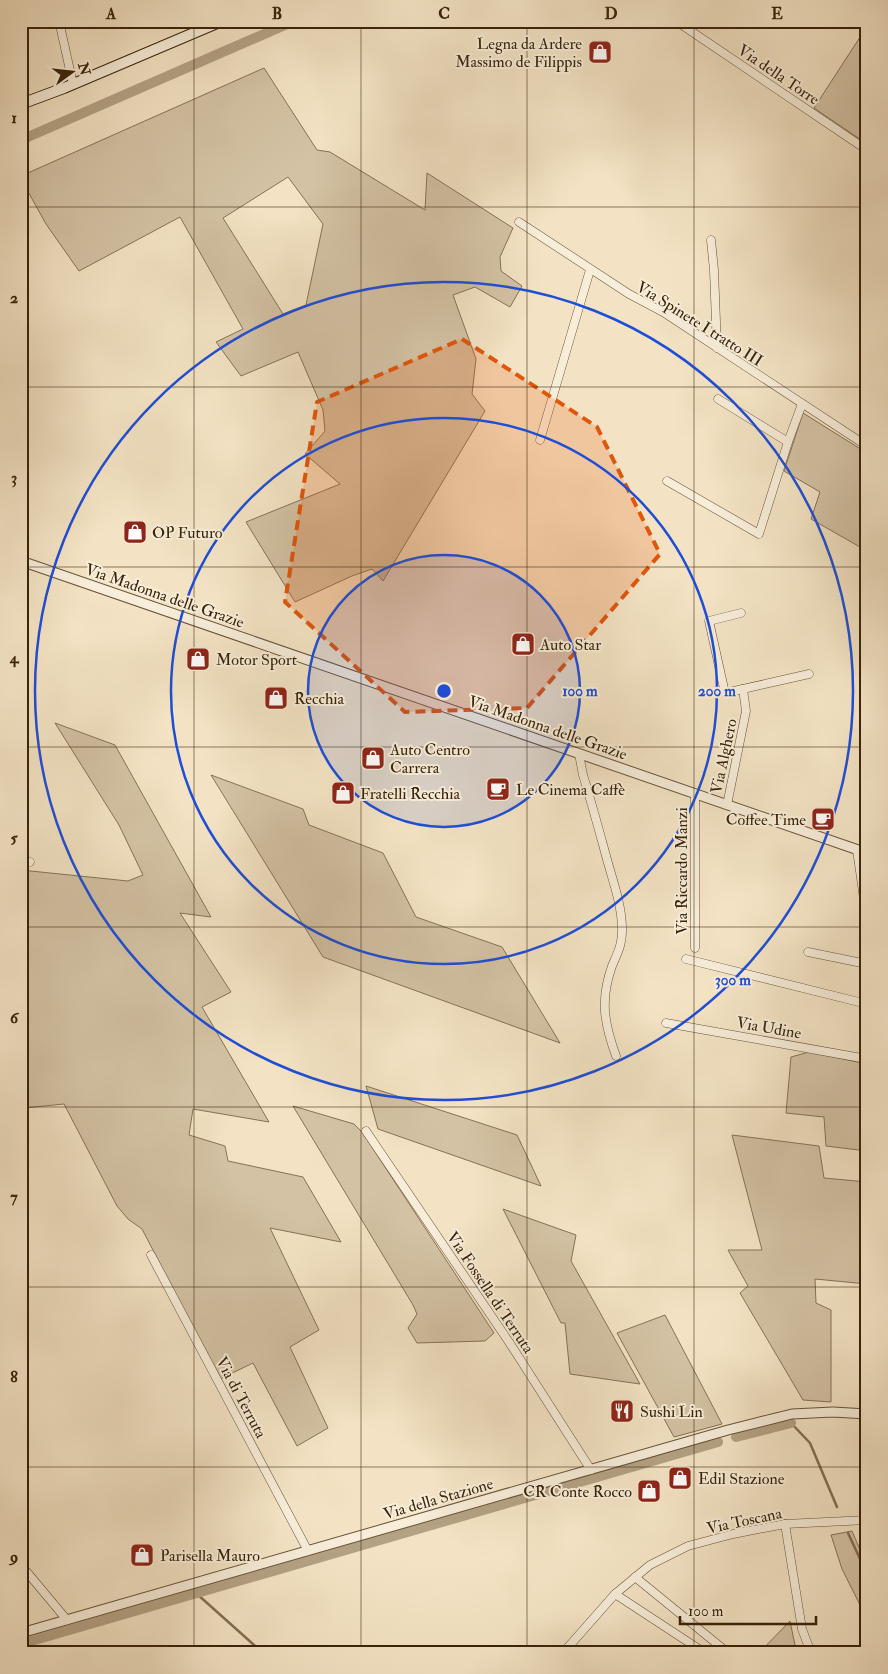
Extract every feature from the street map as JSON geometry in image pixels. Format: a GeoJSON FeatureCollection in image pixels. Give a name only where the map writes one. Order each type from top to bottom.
{"type":"FeatureCollection","features":[{"type":"Feature","properties":{"kind":"main road"},"geometry":{"type":"LineString","coordinates":[[21,104],[74,84],[222,21]]}},
{"type":"Feature","properties":{"kind":"street"},"geometry":{"type":"LineString","coordinates":[[59,21],[74,84]]}},
{"type":"Feature","properties":{"kind":"street","name":"Via della Torre"},"geometry":{"type":"LineString","coordinates":[[676,21],[867,150]]}},
{"type":"Feature","properties":{"kind":"street","name":"Via Spinete I tratto III"},"geometry":{"type":"LineString","coordinates":[[519,222],[590,270],[663,312],[867,446]]}},
{"type":"Feature","properties":{"kind":"street"},"geometry":{"type":"LineString","coordinates":[[711,240],[717,348]]}},
{"type":"Feature","properties":{"kind":"street"},"geometry":{"type":"LineString","coordinates":[[540,440],[590,270]]}},
{"type":"Feature","properties":{"kind":"street"},"geometry":{"type":"LineString","coordinates":[[718,399],[788,442]]}},
{"type":"Feature","properties":{"kind":"street"},"geometry":{"type":"LineString","coordinates":[[667,481],[759,534],[802,404]]}},
{"type":"Feature","properties":{"kind":"street","name":"Via Madonna delle Grazie"},"geometry":{"type":"LineString","coordinates":[[21,561],[867,853]]}},
{"type":"Feature","properties":{"kind":"street"},"geometry":{"type":"LineString","coordinates":[[741,613],[709,621],[725,694],[809,674]]}},
{"type":"Feature","properties":{"kind":"street","name":"Via Alghero"},"geometry":{"type":"LineString","coordinates":[[727,805],[746,711],[743,689]]}},
{"type":"Feature","properties":{"kind":"street"},"geometry":{"type":"LineString","coordinates":[[579,754],[583,775],[619,902],[622,928],[620,951],[612,966],[605,992],[604,1012],[606,1031],[616,1056]]}},
{"type":"Feature","properties":{"kind":"street","name":"Via Riccardo Manzi"},"geometry":{"type":"LineString","coordinates":[[695,948],[696,794]]}},
{"type":"Feature","properties":{"kind":"street"},"geometry":{"type":"LineString","coordinates":[[857,850],[867,920]]}},
{"type":"Feature","properties":{"kind":"street"},"geometry":{"type":"LineString","coordinates":[[21,858],[30,862]]}},
{"type":"Feature","properties":{"kind":"street"},"geometry":{"type":"LineString","coordinates":[[808,952],[867,964]]}},
{"type":"Feature","properties":{"kind":"street"},"geometry":{"type":"LineString","coordinates":[[686,959],[867,1004]]}},
{"type":"Feature","properties":{"kind":"street","name":"Via Udine"},"geometry":{"type":"LineString","coordinates":[[666,1023],[867,1059]]}},
{"type":"Feature","properties":{"kind":"street","name":"Via Fossella di Terruta"},"geometry":{"type":"LineString","coordinates":[[366,1130],[509,1342],[591,1470]]}},
{"type":"Feature","properties":{"kind":"street","name":"Via di Terruta"},"geometry":{"type":"LineString","coordinates":[[151,1255],[308,1551]]}},
{"type":"Feature","properties":{"kind":"street","name":"Via della Stazione"},"geometry":{"type":"LineString","coordinates":[[21,1634],[669,1446],[792,1414],[833,1412],[867,1414]]}},
{"type":"Feature","properties":{"kind":"street","name":"Via Toscana"},"geometry":{"type":"LineString","coordinates":[[563,1653],[615,1594],[650,1566],[688,1546],[733,1534],[785,1524],[867,1520]]}},
{"type":"Feature","properties":{"kind":"street"},"geometry":{"type":"LineString","coordinates":[[785,1524],[802,1629],[811,1653]]}},
{"type":"Feature","properties":{"kind":"street"},"geometry":{"type":"LineString","coordinates":[[21,1564],[67,1620]]}},
{"type":"Feature","properties":{"kind":"street"},"geometry":{"type":"LineString","coordinates":[[636,1577],[728,1652],[726,1653]]}},
{"type":"Feature","properties":{"kind":"street"},"geometry":{"type":"LineString","coordinates":[[615,1594],[705,1653]]}},
{"type":"Feature","properties":{"kind":"highlighted area"},"geometry":{"type":"Polygon","coordinates":[[[462,339],[597,427],[660,554],[527,708],[405,712],[285,602],[317,402],[462,339]]]}},
{"type":"Feature","properties":{"kind":"shaded area"},"geometry":{"type":"Polygon","coordinates":[[[864,31],[867,32],[867,144],[814,108],[864,31]]]}},
{"type":"Feature","properties":{"kind":"shaded area"},"geometry":{"type":"Polygon","coordinates":[[[264,68],[317,150],[330,152],[425,210],[427,173],[513,228],[500,257],[501,271],[522,286],[510,307],[475,287],[453,295],[476,359],[472,394],[485,411],[383,581],[372,569],[295,602],[246,522],[340,484],[305,454],[325,431],[323,410],[298,352],[241,376],[216,342],[243,329],[180,217],[79,271],[46,224],[21,176],[264,68]],[[288,177],[223,218],[283,314],[306,305],[323,224],[288,177]]]}},
{"type":"Feature","properties":{"kind":"shaded area"},"geometry":{"type":"Polygon","coordinates":[[[803,413],[867,453],[867,551],[811,519],[820,492],[784,471],[803,413]]]}},
{"type":"Feature","properties":{"kind":"shaded area"},"geometry":{"type":"Polygon","coordinates":[[[55,723],[115,745],[211,917],[180,913],[231,992],[202,1007],[269,1122],[193,1109],[189,1135],[225,1146],[228,1161],[303,1177],[341,1242],[270,1228],[319,1330],[290,1347],[328,1428],[297,1446],[253,1363],[220,1379],[142,1229],[128,1219],[117,1206],[64,1104],[25,1108],[21,1101],[21,870],[128,881],[143,875],[119,825],[55,723]]]}},
{"type":"Feature","properties":{"kind":"shaded area"},"geometry":{"type":"Polygon","coordinates":[[[211,775],[303,809],[309,825],[383,853],[416,917],[502,947],[560,1043],[323,957],[211,775]]]}},
{"type":"Feature","properties":{"kind":"shaded area"},"geometry":{"type":"Polygon","coordinates":[[[809,1052],[867,1064],[867,1151],[826,1146],[824,1117],[786,1113],[791,1057],[809,1052]]]}},
{"type":"Feature","properties":{"kind":"shaded area"},"geometry":{"type":"Polygon","coordinates":[[[366,1086],[517,1135],[541,1186],[378,1129],[366,1086]]]}},
{"type":"Feature","properties":{"kind":"shaded area"},"geometry":{"type":"Polygon","coordinates":[[[293,1106],[354,1124],[362,1132],[494,1333],[485,1341],[417,1343],[408,1328],[417,1314],[413,1305],[293,1106]]]}},
{"type":"Feature","properties":{"kind":"shaded area"},"geometry":{"type":"Polygon","coordinates":[[[732,1135],[819,1146],[824,1178],[867,1182],[867,1284],[815,1279],[816,1303],[831,1310],[831,1402],[803,1400],[740,1293],[748,1286],[728,1250],[762,1250],[732,1135]]]}},
{"type":"Feature","properties":{"kind":"shaded area"},"geometry":{"type":"Polygon","coordinates":[[[503,1209],[576,1235],[571,1261],[640,1384],[570,1374],[565,1323],[561,1323],[503,1209]]]}},
{"type":"Feature","properties":{"kind":"shaded area"},"geometry":{"type":"Polygon","coordinates":[[[665,1315],[722,1424],[674,1437],[617,1333],[665,1315]]]}},
{"type":"Feature","properties":{"kind":"shaded area"},"geometry":{"type":"Polygon","coordinates":[[[852,1531],[867,1566],[867,1619],[842,1569],[831,1535],[852,1531]]]}},
{"type":"Feature","properties":{"kind":"shaded area"},"geometry":{"type":"Polygon","coordinates":[[[790,1621],[795,1645],[799,1653],[759,1653],[790,1621]]]}},
{"type":"Feature","properties":{"kind":"waterway"},"geometry":{"type":"LineString","coordinates":[[21,140],[294,21]]}},
{"type":"Feature","properties":{"kind":"waterway"},"geometry":{"type":"LineString","coordinates":[[791,1423],[810,1443],[837,1507]]}},
{"type":"Feature","properties":{"kind":"waterway"},"geometry":{"type":"LineString","coordinates":[[736,1437],[791,1423]]}},
{"type":"Feature","properties":{"kind":"waterway"},"geometry":{"type":"LineString","coordinates":[[21,1644],[718,1442]]}},
{"type":"Feature","properties":{"kind":"waterway"},"geometry":{"type":"LineString","coordinates":[[848,1533],[867,1574]]}},
{"type":"Feature","properties":{"kind":"waterway"},"geometry":{"type":"LineString","coordinates":[[197,1594],[263,1653]]}},
{"type":"Feature","properties":{"kind":"place","name":"Legna da Ardere Massimo de Filippis"},"geometry":{"type":"Point","coordinates":[600,52]}},
{"type":"Feature","properties":{"kind":"place","name":"OP Futuro"},"geometry":{"type":"Point","coordinates":[135,532]}},
{"type":"Feature","properties":{"kind":"place","name":"Auto Star"},"geometry":{"type":"Point","coordinates":[523,644]}},
{"type":"Feature","properties":{"kind":"place","name":"Motor Sport"},"geometry":{"type":"Point","coordinates":[198,659]}},
{"type":"Feature","properties":{"kind":"place","name":"Recchia"},"geometry":{"type":"Point","coordinates":[276,698]}},
{"type":"Feature","properties":{"kind":"place","name":"Auto Centro Carrera"},"geometry":{"type":"Point","coordinates":[373,758]}},
{"type":"Feature","properties":{"kind":"place","name":"Le Cinema Caffè"},"geometry":{"type":"Point","coordinates":[498,789]}},
{"type":"Feature","properties":{"kind":"place","name":"Fratelli Recchia"},"geometry":{"type":"Point","coordinates":[343,793]}},
{"type":"Feature","properties":{"kind":"place","name":"Coffee Time"},"geometry":{"type":"Point","coordinates":[823,819]}},
{"type":"Feature","properties":{"kind":"place","name":"Sushi Lin"},"geometry":{"type":"Point","coordinates":[622,1411]}},
{"type":"Feature","properties":{"kind":"place","name":"Edil Stazione"},"geometry":{"type":"Point","coordinates":[680,1478]}},
{"type":"Feature","properties":{"kind":"place","name":"CR Conte Rocco"},"geometry":{"type":"Point","coordinates":[649,1491]}},
{"type":"Feature","properties":{"kind":"place","name":"Parisella Mauro"},"geometry":{"type":"Point","coordinates":[142,1555]}}]}
